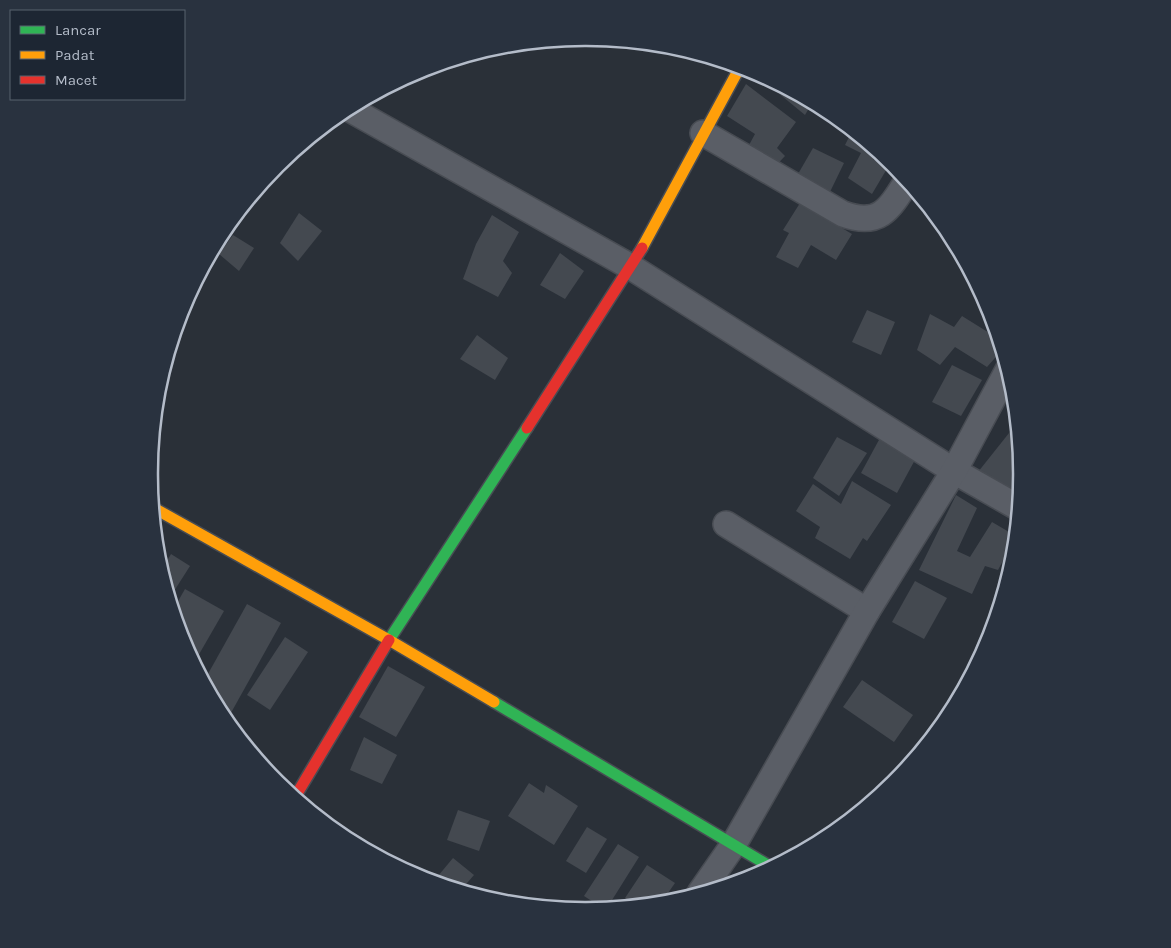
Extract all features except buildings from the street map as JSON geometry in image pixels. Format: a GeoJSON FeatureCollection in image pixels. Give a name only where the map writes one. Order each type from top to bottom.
{"type":"FeatureCollection","features":[{"type":"Feature","properties":{"kind":"street"},"geometry":{"type":"LineString","coordinates":[[298,791],[389,640],[631,267],[736,74]]}},
{"type":"Feature","properties":{"kind":"street"},"geometry":{"type":"LineString","coordinates":[[357,113],[631,267],[954,471],[1012,504]]}},
{"type":"Feature","properties":{"kind":"street"},"geometry":{"type":"LineString","coordinates":[[703,133],[843,214],[860,220],[876,217],[894,202],[903,188]]}},
{"type":"Feature","properties":{"kind":"street"},"geometry":{"type":"LineString","coordinates":[[706,884],[734,844],[867,611],[954,471],[1003,380]]}},
{"type":"Feature","properties":{"kind":"street"},"geometry":{"type":"LineString","coordinates":[[160,511],[389,640],[764,863]]}},
{"type":"Feature","properties":{"kind":"street"},"geometry":{"type":"LineString","coordinates":[[726,524],[867,611]]}},
{"type":"Feature","properties":{"kind":"traffic: fast"},"geometry":{"type":"LineString","coordinates":[[389,640],[527,428]]}},
{"type":"Feature","properties":{"kind":"traffic: fast"},"geometry":{"type":"LineString","coordinates":[[494,702],[764,863]]}},
{"type":"Feature","properties":{"kind":"traffic: slow"},"geometry":{"type":"LineString","coordinates":[[642,248],[736,74]]}},
{"type":"Feature","properties":{"kind":"traffic: slow"},"geometry":{"type":"LineString","coordinates":[[160,511],[389,640],[494,702]]}},
{"type":"Feature","properties":{"kind":"traffic: jam"},"geometry":{"type":"LineString","coordinates":[[527,428],[642,248]]}},
{"type":"Feature","properties":{"kind":"traffic: jam"},"geometry":{"type":"LineString","coordinates":[[298,791],[389,640]]}}]}
